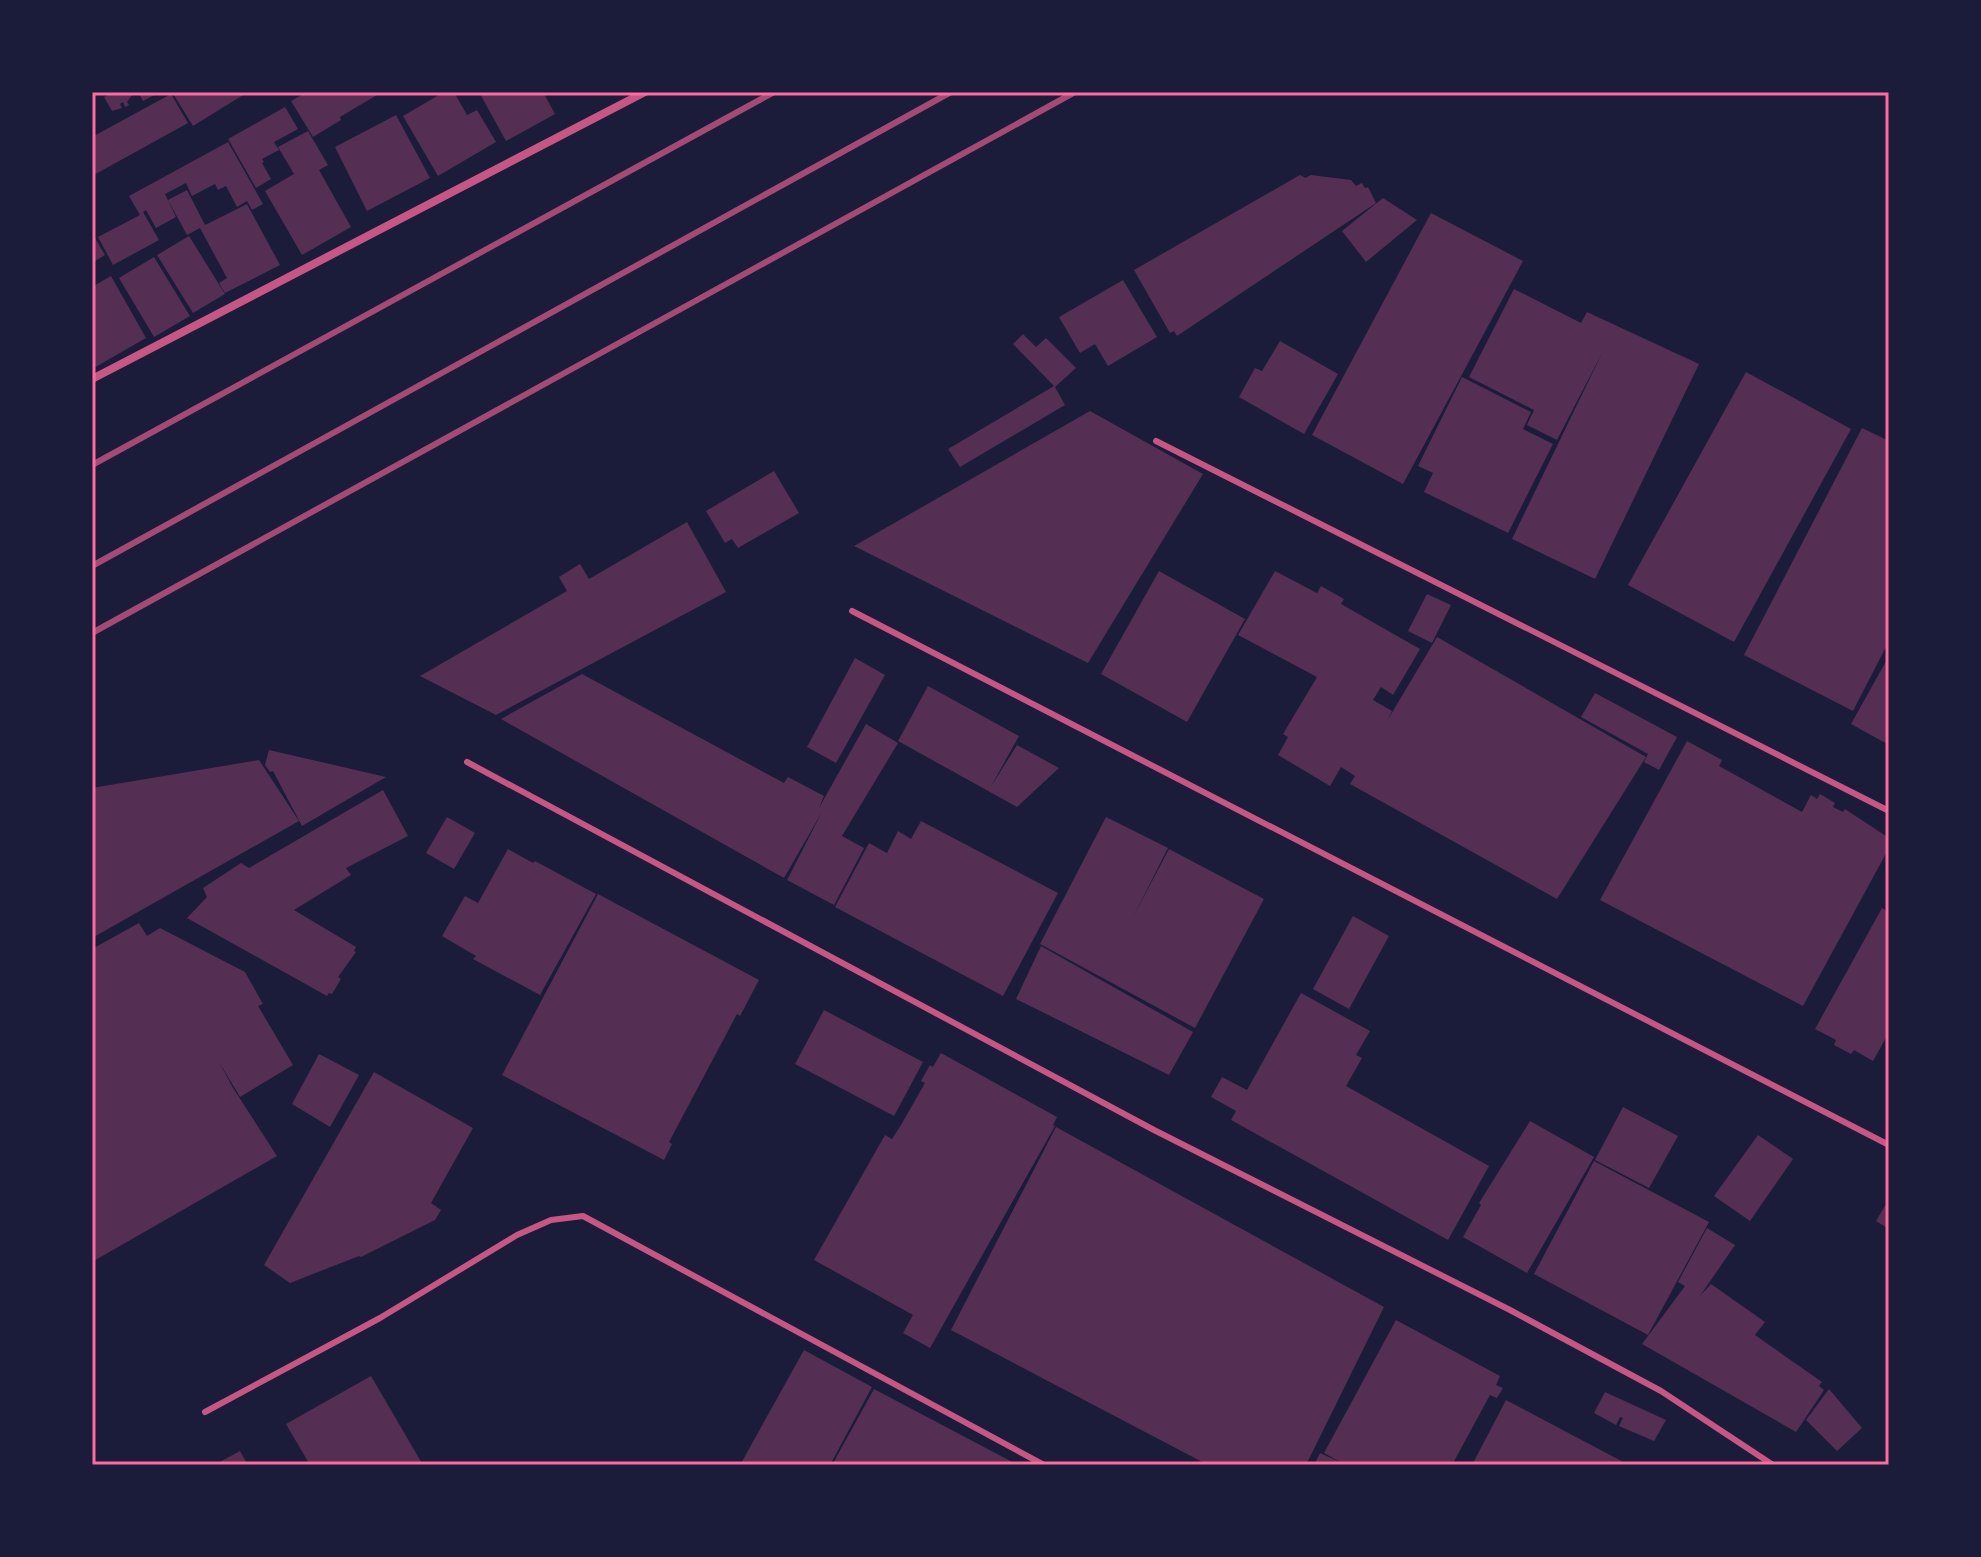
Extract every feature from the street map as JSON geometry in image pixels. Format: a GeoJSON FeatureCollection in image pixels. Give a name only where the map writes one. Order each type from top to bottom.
{"type":"FeatureCollection","features":[{"type":"Feature","properties":{"kind":"street"},"geometry":{"type":"LineString","coordinates":[[92,379],[645,92]]}},
{"type":"Feature","properties":{"kind":"lane"},"geometry":{"type":"LineString","coordinates":[[1156,441],[1889,811]]}},
{"type":"Feature","properties":{"kind":"lane"},"geometry":{"type":"LineString","coordinates":[[852,611],[1889,1145]]}},
{"type":"Feature","properties":{"kind":"lane"},"geometry":{"type":"LineString","coordinates":[[467,762],[1154,1130],[1510,1310],[1661,1391],[1773,1465]]}},
{"type":"Feature","properties":{"kind":"lane"},"geometry":{"type":"LineString","coordinates":[[205,1412],[380,1318],[517,1235],[551,1220],[583,1216],[1044,1465]]}},
{"type":"Feature","properties":{"kind":"building"},"geometry":{"type":"Polygon","coordinates":[[[106,92],[133,94],[127,102],[129,105],[125,107],[123,102],[120,104],[122,108],[112,111],[104,97],[108,95],[106,92]]]}},
{"type":"Feature","properties":{"kind":"building"},"geometry":{"type":"Polygon","coordinates":[[[138,92],[160,92],[143,101],[138,92]]]}},
{"type":"Feature","properties":{"kind":"building"},"geometry":{"type":"Polygon","coordinates":[[[172,92],[248,92],[193,126],[172,92]]]}},
{"type":"Feature","properties":{"kind":"building"},"geometry":{"type":"Polygon","coordinates":[[[307,92],[382,92],[313,137],[291,101],[307,92]]]}},
{"type":"Feature","properties":{"kind":"building"},"geometry":{"type":"Polygon","coordinates":[[[444,92],[454,92],[467,115],[477,110],[496,142],[438,176],[403,116],[444,92]]]}},
{"type":"Feature","properties":{"kind":"building"},"geometry":{"type":"Polygon","coordinates":[[[479,92],[543,92],[555,114],[506,141],[479,92]]]}},
{"type":"Feature","properties":{"kind":"building"},"geometry":{"type":"Polygon","coordinates":[[[171,94],[188,123],[92,176],[92,137],[171,94]]]}},
{"type":"Feature","properties":{"kind":"building"},"geometry":{"type":"Polygon","coordinates":[[[285,107],[298,129],[274,142],[279,150],[262,159],[271,179],[256,188],[228,139],[285,107]]]}},
{"type":"Feature","properties":{"kind":"building"},"geometry":{"type":"Polygon","coordinates":[[[396,115],[430,178],[367,211],[335,147],[396,115]]]}},
{"type":"Feature","properties":{"kind":"building"},"geometry":{"type":"Polygon","coordinates":[[[308,131],[328,165],[319,170],[351,227],[302,255],[265,191],[294,174],[278,147],[308,131]]]}},
{"type":"Feature","properties":{"kind":"building"},"geometry":{"type":"Polygon","coordinates":[[[228,142],[263,204],[252,210],[247,201],[237,207],[226,186],[218,190],[215,184],[192,196],[186,183],[165,194],[176,217],[156,228],[146,210],[143,212],[159,240],[113,265],[98,237],[140,215],[129,196],[228,142]]]}},
{"type":"Feature","properties":{"kind":"building"},"geometry":{"type":"Polygon","coordinates":[[[1300,175],[1305,178],[1311,175],[1351,180],[1356,186],[1362,183],[1365,188],[1368,187],[1376,203],[1177,336],[1174,331],[1170,333],[1134,270],[1300,175]]]}},
{"type":"Feature","properties":{"kind":"building"},"geometry":{"type":"Polygon","coordinates":[[[187,190],[205,225],[247,204],[280,265],[225,293],[219,283],[227,278],[200,228],[187,235],[168,200],[187,190]]]}},
{"type":"Feature","properties":{"kind":"building"},"geometry":{"type":"Polygon","coordinates":[[[1383,198],[1417,220],[1366,262],[1342,231],[1383,198]]]}},
{"type":"Feature","properties":{"kind":"building"},"geometry":{"type":"Polygon","coordinates":[[[1431,213],[1523,261],[1403,484],[1312,435],[1431,213]]]}},
{"type":"Feature","properties":{"kind":"building"},"geometry":{"type":"Polygon","coordinates":[[[92,233],[105,255],[92,263],[92,233]]]}},
{"type":"Feature","properties":{"kind":"building"},"geometry":{"type":"Polygon","coordinates":[[[189,236],[225,294],[193,313],[157,255],[189,236]]]}},
{"type":"Feature","properties":{"kind":"building"},"geometry":{"type":"Polygon","coordinates":[[[154,257],[190,316],[154,337],[119,278],[154,257]]]}},
{"type":"Feature","properties":{"kind":"building"},"geometry":{"type":"Polygon","coordinates":[[[111,276],[146,338],[92,369],[92,287],[111,276]]]}},
{"type":"Feature","properties":{"kind":"building"},"geometry":{"type":"Polygon","coordinates":[[[1123,280],[1157,337],[1108,366],[1095,344],[1080,353],[1059,317],[1123,280]]]}},
{"type":"Feature","properties":{"kind":"building"},"geometry":{"type":"Polygon","coordinates":[[[1514,289],[1581,323],[1587,312],[1699,364],[1595,579],[1512,539],[1603,351],[1557,440],[1527,425],[1534,410],[1469,377],[1514,289]]]}},
{"type":"Feature","properties":{"kind":"building"},"geometry":{"type":"Polygon","coordinates":[[[1023,334],[1036,347],[1046,338],[1076,368],[1055,387],[1065,405],[960,467],[948,449],[1054,386],[1013,344],[1023,334]]]}},
{"type":"Feature","properties":{"kind":"building"},"geometry":{"type":"Polygon","coordinates":[[[1280,341],[1338,374],[1304,434],[1239,397],[1255,368],[1262,371],[1280,341]]]}},
{"type":"Feature","properties":{"kind":"building"},"geometry":{"type":"Polygon","coordinates":[[[1746,372],[1851,429],[1734,642],[1628,585],[1746,372]]]}},
{"type":"Feature","properties":{"kind":"building"},"geometry":{"type":"Polygon","coordinates":[[[1462,377],[1531,412],[1523,429],[1553,444],[1508,533],[1424,492],[1433,473],[1418,466],[1462,377]]]}},
{"type":"Feature","properties":{"kind":"building"},"geometry":{"type":"Polygon","coordinates":[[[1090,411],[1203,474],[1088,663],[854,546],[1090,411]]]}},
{"type":"Feature","properties":{"kind":"building"},"geometry":{"type":"Polygon","coordinates":[[[1862,428],[1889,441],[1889,641],[1853,711],[1744,655],[1862,428]]]}},
{"type":"Feature","properties":{"kind":"building"},"geometry":{"type":"Polygon","coordinates":[[[774,471],[799,513],[738,548],[732,539],[725,543],[706,511],[774,471]]]}},
{"type":"Feature","properties":{"kind":"building"},"geometry":{"type":"Polygon","coordinates":[[[687,522],[726,592],[496,715],[420,676],[567,591],[559,577],[580,564],[589,579],[687,522]]]}},
{"type":"Feature","properties":{"kind":"building"},"geometry":{"type":"Polygon","coordinates":[[[1159,571],[1245,619],[1187,722],[1101,674],[1159,571]]]}},
{"type":"Feature","properties":{"kind":"building"},"geometry":{"type":"Polygon","coordinates":[[[1275,571],[1317,593],[1321,586],[1344,599],[1341,604],[1420,649],[1393,695],[1381,687],[1373,700],[1392,711],[1387,721],[1437,637],[1646,757],[1557,899],[1350,784],[1355,776],[1341,767],[1330,786],[1278,755],[1288,737],[1283,734],[1317,677],[1238,635],[1275,571]]]}},
{"type":"Feature","properties":{"kind":"building"},"geometry":{"type":"Polygon","coordinates":[[[1427,594],[1451,605],[1432,643],[1408,631],[1427,594]]]}},
{"type":"Feature","properties":{"kind":"building"},"geometry":{"type":"Polygon","coordinates":[[[1889,656],[1889,745],[1851,724],[1889,656]]]}},
{"type":"Feature","properties":{"kind":"building"},"geometry":{"type":"Polygon","coordinates":[[[855,658],[885,675],[836,763],[807,747],[855,658]]]}},
{"type":"Feature","properties":{"kind":"building"},"geometry":{"type":"Polygon","coordinates":[[[582,674],[784,783],[788,777],[824,796],[819,808],[866,724],[898,743],[842,836],[864,848],[834,905],[787,880],[822,812],[784,878],[501,719],[582,674]]]}},
{"type":"Feature","properties":{"kind":"building"},"geometry":{"type":"Polygon","coordinates":[[[928,686],[1019,736],[990,788],[1017,745],[1059,768],[1017,807],[898,741],[928,686]]]}},
{"type":"Feature","properties":{"kind":"building"},"geometry":{"type":"Polygon","coordinates":[[[1595,693],[1677,737],[1659,770],[1644,762],[1648,754],[1581,717],[1595,693]]]}},
{"type":"Feature","properties":{"kind":"building"},"geometry":{"type":"Polygon","coordinates":[[[1687,741],[1722,760],[1719,766],[1802,812],[1811,795],[1817,799],[1820,794],[1835,803],[1833,807],[1843,812],[1845,809],[1889,838],[1889,848],[1803,1006],[1600,900],[1687,741]]]}},
{"type":"Feature","properties":{"kind":"building"},"geometry":{"type":"Polygon","coordinates":[[[269,750],[386,777],[302,826],[273,771],[270,772],[265,765],[269,750]]]}},
{"type":"Feature","properties":{"kind":"building"},"geometry":{"type":"Polygon","coordinates":[[[259,760],[299,821],[92,938],[92,788],[259,760]]]}},
{"type":"Feature","properties":{"kind":"building"},"geometry":{"type":"Polygon","coordinates":[[[383,790],[408,836],[346,868],[351,875],[294,910],[356,947],[332,994],[327,996],[187,918],[207,897],[203,888],[241,863],[249,868],[383,790]]]}},
{"type":"Feature","properties":{"kind":"building"},"geometry":{"type":"Polygon","coordinates":[[[447,817],[475,833],[454,869],[426,853],[447,817]]]}},
{"type":"Feature","properties":{"kind":"building"},"geometry":{"type":"Polygon","coordinates":[[[1106,817],[1168,848],[1132,919],[1169,849],[1264,899],[1195,1028],[1040,944],[1106,817]]]}},
{"type":"Feature","properties":{"kind":"building"},"geometry":{"type":"Polygon","coordinates":[[[921,821],[1058,893],[1003,996],[835,907],[869,843],[887,853],[898,831],[911,839],[921,821]]]}},
{"type":"Feature","properties":{"kind":"building"},"geometry":{"type":"Polygon","coordinates":[[[508,849],[596,894],[540,995],[473,959],[476,956],[442,936],[465,896],[478,903],[508,849]]]}},
{"type":"Feature","properties":{"kind":"building"},"geometry":{"type":"Polygon","coordinates":[[[598,894],[759,980],[740,1016],[737,1014],[669,1142],[672,1144],[664,1160],[502,1075],[598,894]]]}},
{"type":"Feature","properties":{"kind":"building"},"geometry":{"type":"Polygon","coordinates":[[[1882,908],[1889,912],[1889,1037],[1873,1061],[1854,1050],[1851,1054],[1834,1045],[1836,1040],[1815,1029],[1882,908]]]}},
{"type":"Feature","properties":{"kind":"building"},"geometry":{"type":"Polygon","coordinates":[[[1353,916],[1389,936],[1349,1009],[1313,989],[1353,916]]]}},
{"type":"Feature","properties":{"kind":"building"},"geometry":{"type":"Polygon","coordinates":[[[139,923],[147,936],[160,928],[245,972],[263,1004],[258,1006],[293,1065],[240,1097],[219,1062],[233,1088],[277,1156],[92,1262],[92,949],[139,923]]]}},
{"type":"Feature","properties":{"kind":"building"},"geometry":{"type":"Polygon","coordinates":[[[1041,946],[1193,1032],[1169,1075],[1016,999],[1041,946]]]}},
{"type":"Feature","properties":{"kind":"building"},"geometry":{"type":"Polygon","coordinates":[[[1301,993],[1370,1031],[1356,1055],[1362,1058],[1346,1086],[1489,1166],[1448,1240],[1231,1120],[1236,1111],[1211,1097],[1222,1077],[1247,1090],[1301,993]]]}},
{"type":"Feature","properties":{"kind":"building"},"geometry":{"type":"Polygon","coordinates":[[[824,1010],[923,1062],[894,1116],[795,1064],[824,1010]]]}},
{"type":"Feature","properties":{"kind":"building"},"geometry":{"type":"Polygon","coordinates":[[[941,1053],[1057,1117],[1055,1126],[930,1348],[903,1333],[913,1315],[814,1260],[885,1135],[892,1139],[925,1083],[921,1081],[930,1065],[933,1067],[941,1053]]]}},
{"type":"Feature","properties":{"kind":"building"},"geometry":{"type":"Polygon","coordinates":[[[319,1054],[359,1075],[330,1127],[292,1104],[319,1054]]]}},
{"type":"Feature","properties":{"kind":"building"},"geometry":{"type":"Polygon","coordinates":[[[374,1072],[473,1128],[431,1203],[441,1210],[435,1220],[361,1257],[290,1283],[264,1265],[374,1072]]]}},
{"type":"Feature","properties":{"kind":"building"},"geometry":{"type":"Polygon","coordinates":[[[1623,1107],[1678,1136],[1649,1188],[1595,1160],[1623,1107]]]}},
{"type":"Feature","properties":{"kind":"building"},"geometry":{"type":"Polygon","coordinates":[[[1530,1121],[1594,1157],[1527,1273],[1463,1237],[1481,1205],[1479,1203],[1530,1121]]]}},
{"type":"Feature","properties":{"kind":"building"},"geometry":{"type":"Polygon","coordinates":[[[1056,1127],[1384,1307],[1306,1465],[1208,1465],[951,1330],[1056,1127]]]}},
{"type":"Feature","properties":{"kind":"building"},"geometry":{"type":"Polygon","coordinates":[[[1758,1135],[1793,1159],[1750,1221],[1714,1196],[1758,1135]]]}},
{"type":"Feature","properties":{"kind":"building"},"geometry":{"type":"Polygon","coordinates":[[[1594,1161],[1709,1222],[1648,1335],[1534,1274],[1594,1161]]]}},
{"type":"Feature","properties":{"kind":"building"},"geometry":{"type":"Polygon","coordinates":[[[1889,1199],[1889,1229],[1876,1221],[1889,1199]]]}},
{"type":"Feature","properties":{"kind":"building"},"geometry":{"type":"Polygon","coordinates":[[[1707,1228],[1735,1245],[1700,1296],[1711,1284],[1765,1322],[1755,1335],[1822,1382],[1819,1386],[1824,1390],[1796,1432],[1642,1344],[1685,1286],[1678,1282],[1707,1228]]]}},
{"type":"Feature","properties":{"kind":"building"},"geometry":{"type":"Polygon","coordinates":[[[1396,1320],[1500,1376],[1496,1385],[1503,1388],[1497,1398],[1490,1395],[1452,1465],[1314,1465],[1320,1453],[1342,1463],[1324,1453],[1396,1320]]]}},
{"type":"Feature","properties":{"kind":"building"},"geometry":{"type":"Polygon","coordinates":[[[804,1350],[872,1387],[830,1465],[740,1465],[804,1350]]]}},
{"type":"Feature","properties":{"kind":"building"},"geometry":{"type":"Polygon","coordinates":[[[371,1376],[423,1465],[310,1465],[286,1424],[371,1376]]]}},
{"type":"Feature","properties":{"kind":"building"},"geometry":{"type":"Polygon","coordinates":[[[874,1389],[1018,1465],[832,1465],[874,1389]]]}},
{"type":"Feature","properties":{"kind":"building"},"geometry":{"type":"Polygon","coordinates":[[[1829,1389],[1862,1428],[1837,1451],[1806,1420],[1829,1389]]]}},
{"type":"Feature","properties":{"kind":"building"},"geometry":{"type":"Polygon","coordinates":[[[1605,1392],[1666,1420],[1654,1441],[1619,1426],[1623,1418],[1620,1417],[1616,1425],[1594,1413],[1605,1392]]]}},
{"type":"Feature","properties":{"kind":"building"},"geometry":{"type":"Polygon","coordinates":[[[1506,1400],[1629,1465],[1472,1465],[1506,1400]]]}},
{"type":"Feature","properties":{"kind":"building"},"geometry":{"type":"Polygon","coordinates":[[[240,1451],[248,1465],[214,1465],[240,1451]]]}},
{"type":"Feature","properties":{"kind":"railway"},"geometry":{"type":"LineString","coordinates":[[92,465],[774,92]]}},
{"type":"Feature","properties":{"kind":"railway"},"geometry":{"type":"LineString","coordinates":[[92,566],[951,92]]}},
{"type":"Feature","properties":{"kind":"railway"},"geometry":{"type":"LineString","coordinates":[[92,633],[1075,92]]}}]}
